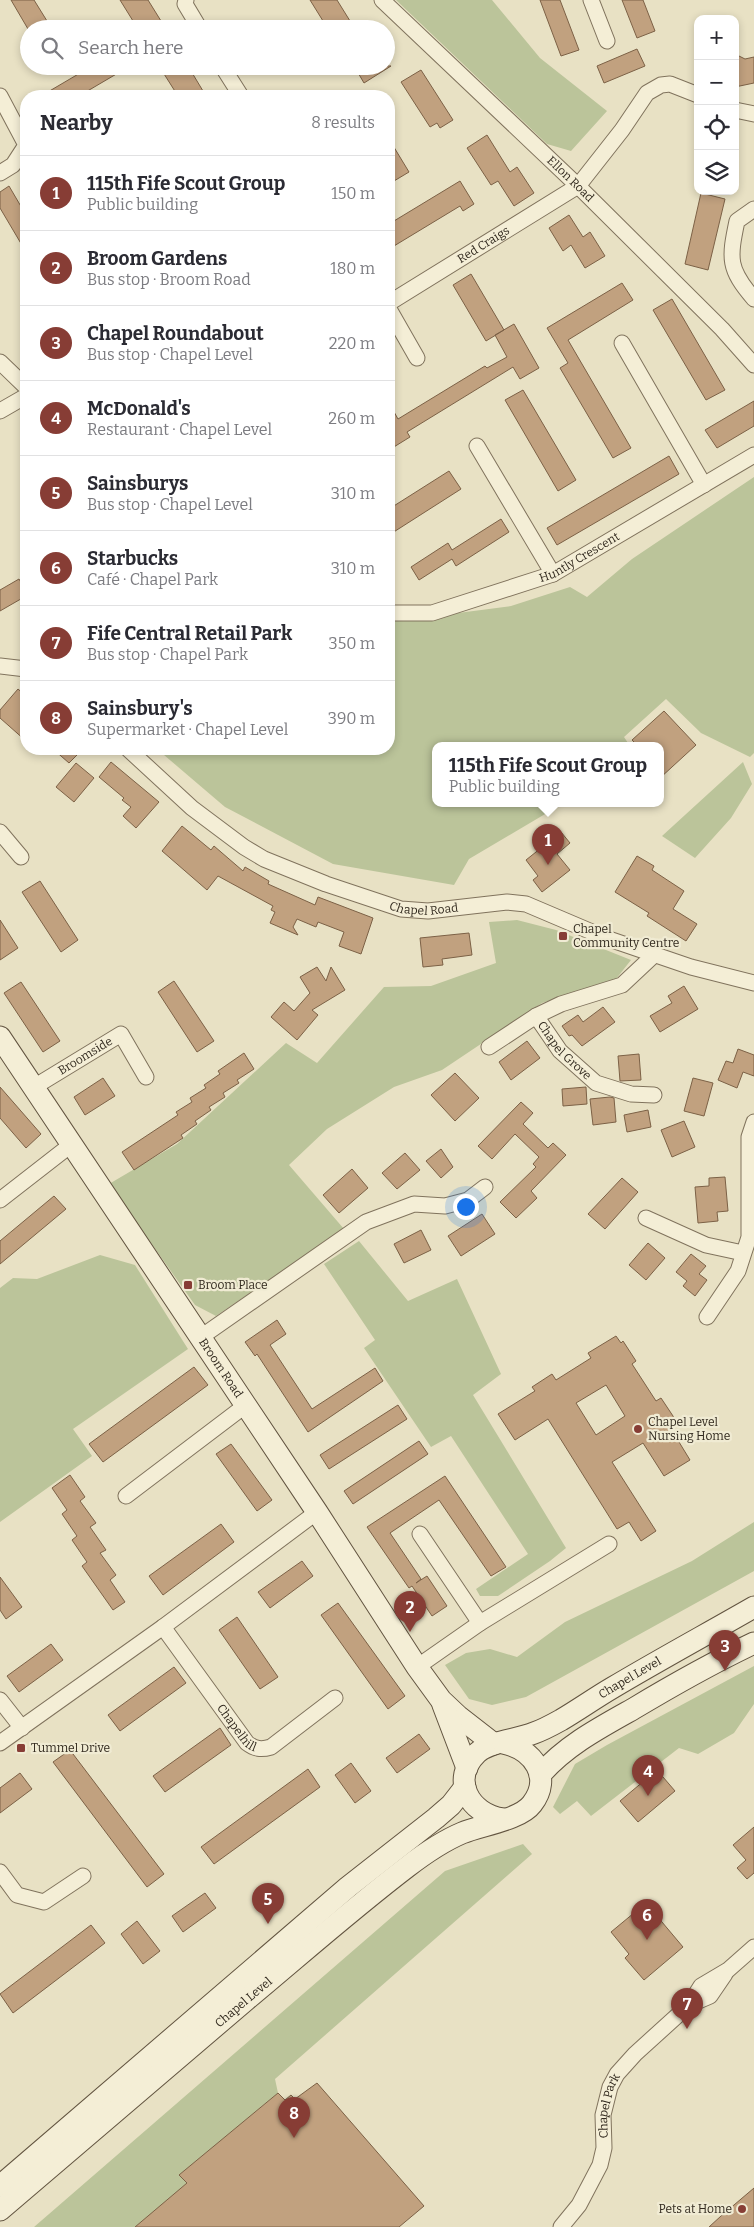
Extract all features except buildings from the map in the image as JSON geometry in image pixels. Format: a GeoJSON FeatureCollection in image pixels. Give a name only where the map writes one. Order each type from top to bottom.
{"type":"FeatureCollection","features":[{"type":"Feature","properties":{"kind":"main road","name":"Broom Road"},"geometry":{"type":"LineString","coordinates":[[0,1037],[318,1512],[417,1667],[441,1700],[458,1716],[499,1743]]}},
{"type":"Feature","properties":{"kind":"main road","name":"Chapel Level"},"geometry":{"type":"LineString","coordinates":[[0,2186],[348,1887],[451,1805],[478,1752],[499,1743],[533,1733],[560,1720],[754,1607]]}},
{"type":"Feature","properties":{"kind":"main road","name":"Chapel Level"},"geometry":{"type":"LineString","coordinates":[[0,2210],[326,1933],[408,1866],[434,1848],[462,1833],[518,1815],[531,1805],[540,1786],[540,1775],[555,1758],[612,1720],[700,1669],[754,1643]]}},
{"type":"Feature","properties":{"kind":"main road","name":"Broom Road"},"geometry":{"type":"LineString","coordinates":[[441,1700],[466,1778]]}},
{"type":"Feature","properties":{"kind":"main road"},"geometry":{"type":"LineString","coordinates":[[499,1743],[516,1746],[527,1752],[536,1763],[540,1775]]}},
{"type":"Feature","properties":{"kind":"main road"},"geometry":{"type":"LineString","coordinates":[[466,1778],[471,1802],[482,1813],[503,1819]]}},
{"type":"Feature","properties":{"kind":"street"},"geometry":{"type":"LineString","coordinates":[[186,0],[185,4],[195,20]]}},
{"type":"Feature","properties":{"kind":"street","name":"Ellon Road"},"geometry":{"type":"LineString","coordinates":[[382,0],[578,186],[722,329],[754,365]]}},
{"type":"Feature","properties":{"kind":"street"},"geometry":{"type":"LineString","coordinates":[[591,0],[607,41]]}},
{"type":"Feature","properties":{"kind":"street"},"geometry":{"type":"LineString","coordinates":[[228,75],[237,90]]}},
{"type":"Feature","properties":{"kind":"street"},"geometry":{"type":"LineString","coordinates":[[578,186],[622,130],[647,93],[662,85],[670,84],[694,93]]}},
{"type":"Feature","properties":{"kind":"street"},"geometry":{"type":"LineString","coordinates":[[0,96],[20,134]]}},
{"type":"Feature","properties":{"kind":"street"},"geometry":{"type":"LineString","coordinates":[[739,111],[754,114]]}},
{"type":"Feature","properties":{"kind":"street"},"geometry":{"type":"LineString","coordinates":[[0,173],[13,166],[20,155]]}},
{"type":"Feature","properties":{"kind":"street","name":"Red Craigs"},"geometry":{"type":"LineString","coordinates":[[395,299],[578,186]]}},
{"type":"Feature","properties":{"kind":"street"},"geometry":{"type":"LineString","coordinates":[[754,209],[737,221],[732,248],[732,266],[738,280],[754,299]]}},
{"type":"Feature","properties":{"kind":"street"},"geometry":{"type":"LineString","coordinates":[[395,320],[417,358]]}},
{"type":"Feature","properties":{"kind":"street"},"geometry":{"type":"LineString","coordinates":[[622,342],[704,486]]}},
{"type":"Feature","properties":{"kind":"street"},"geometry":{"type":"LineString","coordinates":[[0,362],[20,381]]}},
{"type":"Feature","properties":{"kind":"street"},"geometry":{"type":"LineString","coordinates":[[0,411],[20,399]]}},
{"type":"Feature","properties":{"kind":"street"},"geometry":{"type":"LineString","coordinates":[[477,446],[553,574]]}},
{"type":"Feature","properties":{"kind":"street","name":"Huntly Crescent"},"geometry":{"type":"LineString","coordinates":[[395,613],[432,613],[553,574],[754,455]]}},
{"type":"Feature","properties":{"kind":"street"},"geometry":{"type":"LineString","coordinates":[[0,666],[20,668]]}},
{"type":"Feature","properties":{"kind":"street","name":"Chapel Road"},"geometry":{"type":"LineString","coordinates":[[135,755],[192,808],[244,847],[264,859],[294,871],[401,909],[428,911],[507,902],[526,904],[606,938],[654,955],[754,984]]}},
{"type":"Feature","properties":{"kind":"street"},"geometry":{"type":"LineString","coordinates":[[0,832],[21,857]]}},
{"type":"Feature","properties":{"kind":"street","name":"Chapel Grove"},"geometry":{"type":"LineString","coordinates":[[489,1047],[536,1016],[561,1004],[622,985],[654,955]]}},
{"type":"Feature","properties":{"kind":"street","name":"Chapel Grove"},"geometry":{"type":"LineString","coordinates":[[536,1016],[560,1051],[596,1083],[631,1094],[654,1095]]}},
{"type":"Feature","properties":{"kind":"street","name":"Broomside"},"geometry":{"type":"LineString","coordinates":[[34,1087],[120,1034],[146,1077]]}},
{"type":"Feature","properties":{"kind":"street"},"geometry":{"type":"LineString","coordinates":[[707,1317],[738,1271],[749,1237],[749,1137],[754,1122]]}},
{"type":"Feature","properties":{"kind":"street"},"geometry":{"type":"LineString","coordinates":[[0,1200],[72,1144]]}},
{"type":"Feature","properties":{"kind":"street"},"geometry":{"type":"LineString","coordinates":[[200,1337],[366,1222],[414,1204],[445,1206],[468,1200],[485,1186]]}},
{"type":"Feature","properties":{"kind":"street"},"geometry":{"type":"LineString","coordinates":[[646,1218],[706,1245],[743,1253]]}},
{"type":"Feature","properties":{"kind":"street"},"geometry":{"type":"LineString","coordinates":[[126,1496],[246,1405]]}},
{"type":"Feature","properties":{"kind":"street"},"geometry":{"type":"LineString","coordinates":[[0,1743],[163,1627],[318,1512]]}},
{"type":"Feature","properties":{"kind":"street"},"geometry":{"type":"LineString","coordinates":[[420,1534],[480,1623]]}},
{"type":"Feature","properties":{"kind":"street"},"geometry":{"type":"LineString","coordinates":[[417,1667],[480,1623],[609,1544]]}},
{"type":"Feature","properties":{"kind":"street","name":"Chapelhill"},"geometry":{"type":"LineString","coordinates":[[163,1627],[247,1743],[254,1748],[263,1749],[271,1747],[335,1698]]}},
{"type":"Feature","properties":{"kind":"street"},"geometry":{"type":"LineString","coordinates":[[0,1700],[22,1728]]}},
{"type":"Feature","properties":{"kind":"street"},"geometry":{"type":"LineString","coordinates":[[0,1872],[18,1896],[44,1902],[83,1876]]}},
{"type":"Feature","properties":{"kind":"street","name":"Chapel Park"},"geometry":{"type":"LineString","coordinates":[[561,2227],[579,2206],[600,2165],[604,2148],[603,2115],[610,2087],[617,2074],[635,2054],[689,2005],[710,1996],[728,1970],[754,1947]]}},
{"type":"Feature","properties":{"kind":"green space"},"geometry":{"type":"Polygon","coordinates":[[[396,0],[492,0],[540,58],[607,111],[571,151],[547,144],[396,0]]]}},
{"type":"Feature","properties":{"kind":"green space"},"geometry":{"type":"Polygon","coordinates":[[[754,477],[754,753],[750,757],[701,733],[666,699],[624,737],[627,742],[432,742],[432,807],[557,807],[469,859],[454,885],[333,864],[225,807],[164,755],[395,755],[395,621],[511,606],[570,587],[587,597],[632,559],[754,477]]]}},
{"type":"Feature","properties":{"kind":"green space"},"geometry":{"type":"Polygon","coordinates":[[[743,762],[752,784],[731,818],[695,858],[662,836],[743,762]]]}},
{"type":"Feature","properties":{"kind":"green space"},"geometry":{"type":"Polygon","coordinates":[[[517,920],[556,930],[631,960],[616,979],[542,1003],[442,1070],[394,1087],[327,1129],[289,1165],[344,1229],[216,1316],[195,1305],[109,1184],[177,1144],[286,1043],[317,1063],[384,987],[431,986],[496,963],[489,922],[517,920]]]}},
{"type":"Feature","properties":{"kind":"green space"},"geometry":{"type":"Polygon","coordinates":[[[359,1241],[408,1301],[457,1279],[501,1374],[473,1395],[566,1548],[498,1596],[480,1596],[476,1589],[528,1554],[451,1436],[431,1447],[364,1348],[375,1340],[324,1264],[359,1241]]]}},
{"type":"Feature","properties":{"kind":"green space"},"geometry":{"type":"Polygon","coordinates":[[[100,1255],[135,1265],[188,1349],[73,1429],[92,1456],[0,1522],[0,1288],[13,1278],[37,1279],[100,1255]]]}},
{"type":"Feature","properties":{"kind":"green space"},"geometry":{"type":"Polygon","coordinates":[[[754,1522],[754,1571],[526,1697],[492,1705],[469,1699],[445,1665],[466,1653],[490,1649],[517,1657],[565,1622],[692,1561],[754,1522]]]}},
{"type":"Feature","properties":{"kind":"green space"},"geometry":{"type":"Polygon","coordinates":[[[754,1666],[754,1704],[734,1733],[698,1754],[679,1748],[591,1816],[577,1801],[560,1814],[553,1807],[575,1764],[754,1666]]]}},
{"type":"Feature","properties":{"kind":"green space"},"geometry":{"type":"Polygon","coordinates":[[[523,1844],[532,1854],[275,2079],[278,2093],[180,2175],[187,2183],[143,2227],[34,2227],[445,1871],[523,1844]]]}},
{"type":"Feature","properties":{"kind":"place","name":"115th Fife Scout Group"},"geometry":{"type":"Point","coordinates":[548,865]}},
{"type":"Feature","properties":{"kind":"place","name":"Chapel Community Centre"},"geometry":{"type":"Point","coordinates":[563,936]}},
{"type":"Feature","properties":{"kind":"place","name":"Broom Place"},"geometry":{"type":"Point","coordinates":[188,1285]}},
{"type":"Feature","properties":{"kind":"place","name":"Chapel Level Nursing Home"},"geometry":{"type":"Point","coordinates":[638,1429]}},
{"type":"Feature","properties":{"kind":"place","name":"Broom Gardens"},"geometry":{"type":"Point","coordinates":[410,1632]}},
{"type":"Feature","properties":{"kind":"place","name":"Chapel Roundabout"},"geometry":{"type":"Point","coordinates":[725,1671]}},
{"type":"Feature","properties":{"kind":"place","name":"Tummel Drive"},"geometry":{"type":"Point","coordinates":[21,1748]}},
{"type":"Feature","properties":{"kind":"place","name":"McDonald's"},"geometry":{"type":"Point","coordinates":[648,1796]}},
{"type":"Feature","properties":{"kind":"place","name":"Sainsburys"},"geometry":{"type":"Point","coordinates":[268,1924]}},
{"type":"Feature","properties":{"kind":"place","name":"Starbucks"},"geometry":{"type":"Point","coordinates":[647,1940]}},
{"type":"Feature","properties":{"kind":"place","name":"Fife Central Retail Park"},"geometry":{"type":"Point","coordinates":[687,2029]}},
{"type":"Feature","properties":{"kind":"place","name":"Sainsbury's"},"geometry":{"type":"Point","coordinates":[294,2138]}},
{"type":"Feature","properties":{"kind":"place","name":"Pets at Home"},"geometry":{"type":"Point","coordinates":[742,2209]}}]}
